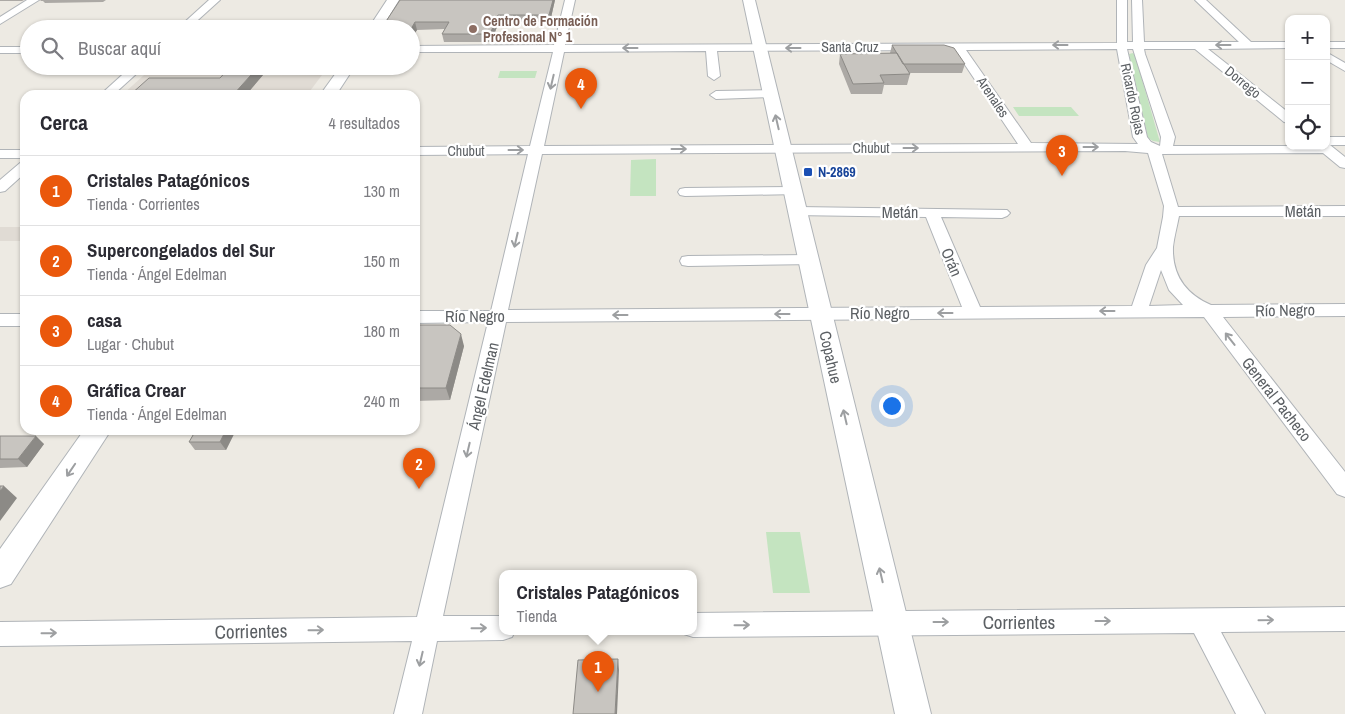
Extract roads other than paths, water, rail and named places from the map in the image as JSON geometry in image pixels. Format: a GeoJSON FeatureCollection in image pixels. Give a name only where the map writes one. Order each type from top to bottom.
{"type":"FeatureCollection","features":[{"type":"Feature","properties":{"kind":"street"},"geometry":{"type":"LineString","coordinates":[[0,21],[34,0]]}},
{"type":"Feature","properties":{"kind":"street"},"geometry":{"type":"LineString","coordinates":[[192,20],[215,0]]}},
{"type":"Feature","properties":{"kind":"street"},"geometry":{"type":"LineString","coordinates":[[380,20],[393,0]]}},
{"type":"Feature","properties":{"kind":"street","name":"Ángel Edelman"},"geometry":{"type":"LineString","coordinates":[[408,714],[570,0]]}},
{"type":"Feature","properties":{"kind":"street","name":"Copahue"},"geometry":{"type":"LineString","coordinates":[[749,0],[913,714]]}},
{"type":"Feature","properties":{"kind":"street","name":"Ricardo Rojas"},"geometry":{"type":"LineString","coordinates":[[1122,0],[1122,45],[1140,137],[1146,145],[1160,149]]}},
{"type":"Feature","properties":{"kind":"street","name":"Ricardo Rojas"},"geometry":{"type":"LineString","coordinates":[[1137,0],[1138,45],[1168,137],[1160,149],[1172,212],[1165,248],[1170,280],[1175,289],[1190,302],[1208,311]]}},
{"type":"Feature","properties":{"kind":"street"},"geometry":{"type":"LineString","coordinates":[[1200,0],[1248,45]]}},
{"type":"Feature","properties":{"kind":"street","name":"Dorrego"},"geometry":{"type":"LineString","coordinates":[[1197,45],[1285,116]]}},
{"type":"Feature","properties":{"kind":"street","name":"Santa Cruz"},"geometry":{"type":"LineString","coordinates":[[420,49],[1285,45]]}},
{"type":"Feature","properties":{"kind":"street"},"geometry":{"type":"LineString","coordinates":[[1330,45],[1345,45]]}},
{"type":"Feature","properties":{"kind":"street","name":"Arenales"},"geometry":{"type":"LineString","coordinates":[[958,46],[1027,147]]}},
{"type":"Feature","properties":{"kind":"street"},"geometry":{"type":"LineString","coordinates":[[711,48],[714,76]]}},
{"type":"Feature","properties":{"kind":"street"},"geometry":{"type":"LineString","coordinates":[[0,50],[20,50]]}},
{"type":"Feature","properties":{"kind":"street"},"geometry":{"type":"LineString","coordinates":[[1330,58],[1345,68]]}},
{"type":"Feature","properties":{"kind":"street"},"geometry":{"type":"LineString","coordinates":[[112,90],[129,75]]}},
{"type":"Feature","properties":{"kind":"street"},"geometry":{"type":"LineString","coordinates":[[331,90],[342,75]]}},
{"type":"Feature","properties":{"kind":"street"},"geometry":{"type":"LineString","coordinates":[[716,95],[771,94]]}},
{"type":"Feature","properties":{"kind":"street","name":"Chubut"},"geometry":{"type":"LineString","coordinates":[[1330,144],[1345,141]]}},
{"type":"Feature","properties":{"kind":"street","name":"Chubut"},"geometry":{"type":"LineString","coordinates":[[420,151],[1027,147],[1160,149],[1285,146]]}},
{"type":"Feature","properties":{"kind":"street"},"geometry":{"type":"LineString","coordinates":[[1330,150],[1345,164]]}},
{"type":"Feature","properties":{"kind":"street"},"geometry":{"type":"LineString","coordinates":[[0,154],[20,154]]}},
{"type":"Feature","properties":{"kind":"street"},"geometry":{"type":"LineString","coordinates":[[0,188],[20,170]]}},
{"type":"Feature","properties":{"kind":"street","name":"Metán"},"geometry":{"type":"LineString","coordinates":[[685,192],[931,212],[1002,212]]}},
{"type":"Feature","properties":{"kind":"street","name":"Metán"},"geometry":{"type":"LineString","coordinates":[[1172,212],[1345,211]]}},
{"type":"Feature","properties":{"kind":"street","name":"Orán"},"geometry":{"type":"LineString","coordinates":[[931,212],[973,312]]}},
{"type":"Feature","properties":{"kind":"street","name":"Ricardo Rojas"},"geometry":{"type":"LineString","coordinates":[[1139,311],[1154,265],[1165,248]]}},
{"type":"Feature","properties":{"kind":"street"},"geometry":{"type":"LineString","coordinates":[[688,261],[809,260]]}},
{"type":"Feature","properties":{"kind":"street","name":"Río Negro"},"geometry":{"type":"LineString","coordinates":[[420,317],[1345,310]]}},
{"type":"Feature","properties":{"kind":"street","name":"General Pacheco"},"geometry":{"type":"LineString","coordinates":[[1208,311],[1345,488]]}},
{"type":"Feature","properties":{"kind":"street"},"geometry":{"type":"LineString","coordinates":[[0,320],[20,320]]}},
{"type":"Feature","properties":{"kind":"street"},"geometry":{"type":"LineString","coordinates":[[0,574],[95,435]]}},
{"type":"Feature","properties":{"kind":"street","name":"Corrientes"},"geometry":{"type":"LineString","coordinates":[[697,625],[1345,619]]}},
{"type":"Feature","properties":{"kind":"street"},"geometry":{"type":"LineString","coordinates":[[1201,620],[1251,714]]}},
{"type":"Feature","properties":{"kind":"street","name":"Corrientes"},"geometry":{"type":"LineString","coordinates":[[0,634],[499,628]]}},
{"type":"Feature","properties":{"kind":"place","name":"Centro de Formación Profesional N° 1"},"geometry":{"type":"Point","coordinates":[473,29]}},
{"type":"Feature","properties":{"kind":"place","name":"Gráfica Crear"},"geometry":{"type":"Point","coordinates":[581,109]}},
{"type":"Feature","properties":{"kind":"place","name":"N-2869"},"geometry":{"type":"Point","coordinates":[808,172]}},
{"type":"Feature","properties":{"kind":"place","name":"casa"},"geometry":{"type":"Point","coordinates":[1062,176]}},
{"type":"Feature","properties":{"kind":"place","name":"Supercongelados del Sur"},"geometry":{"type":"Point","coordinates":[419,489]}},
{"type":"Feature","properties":{"kind":"place","name":"Cristales Patagónicos"},"geometry":{"type":"Point","coordinates":[598,692]}}]}
